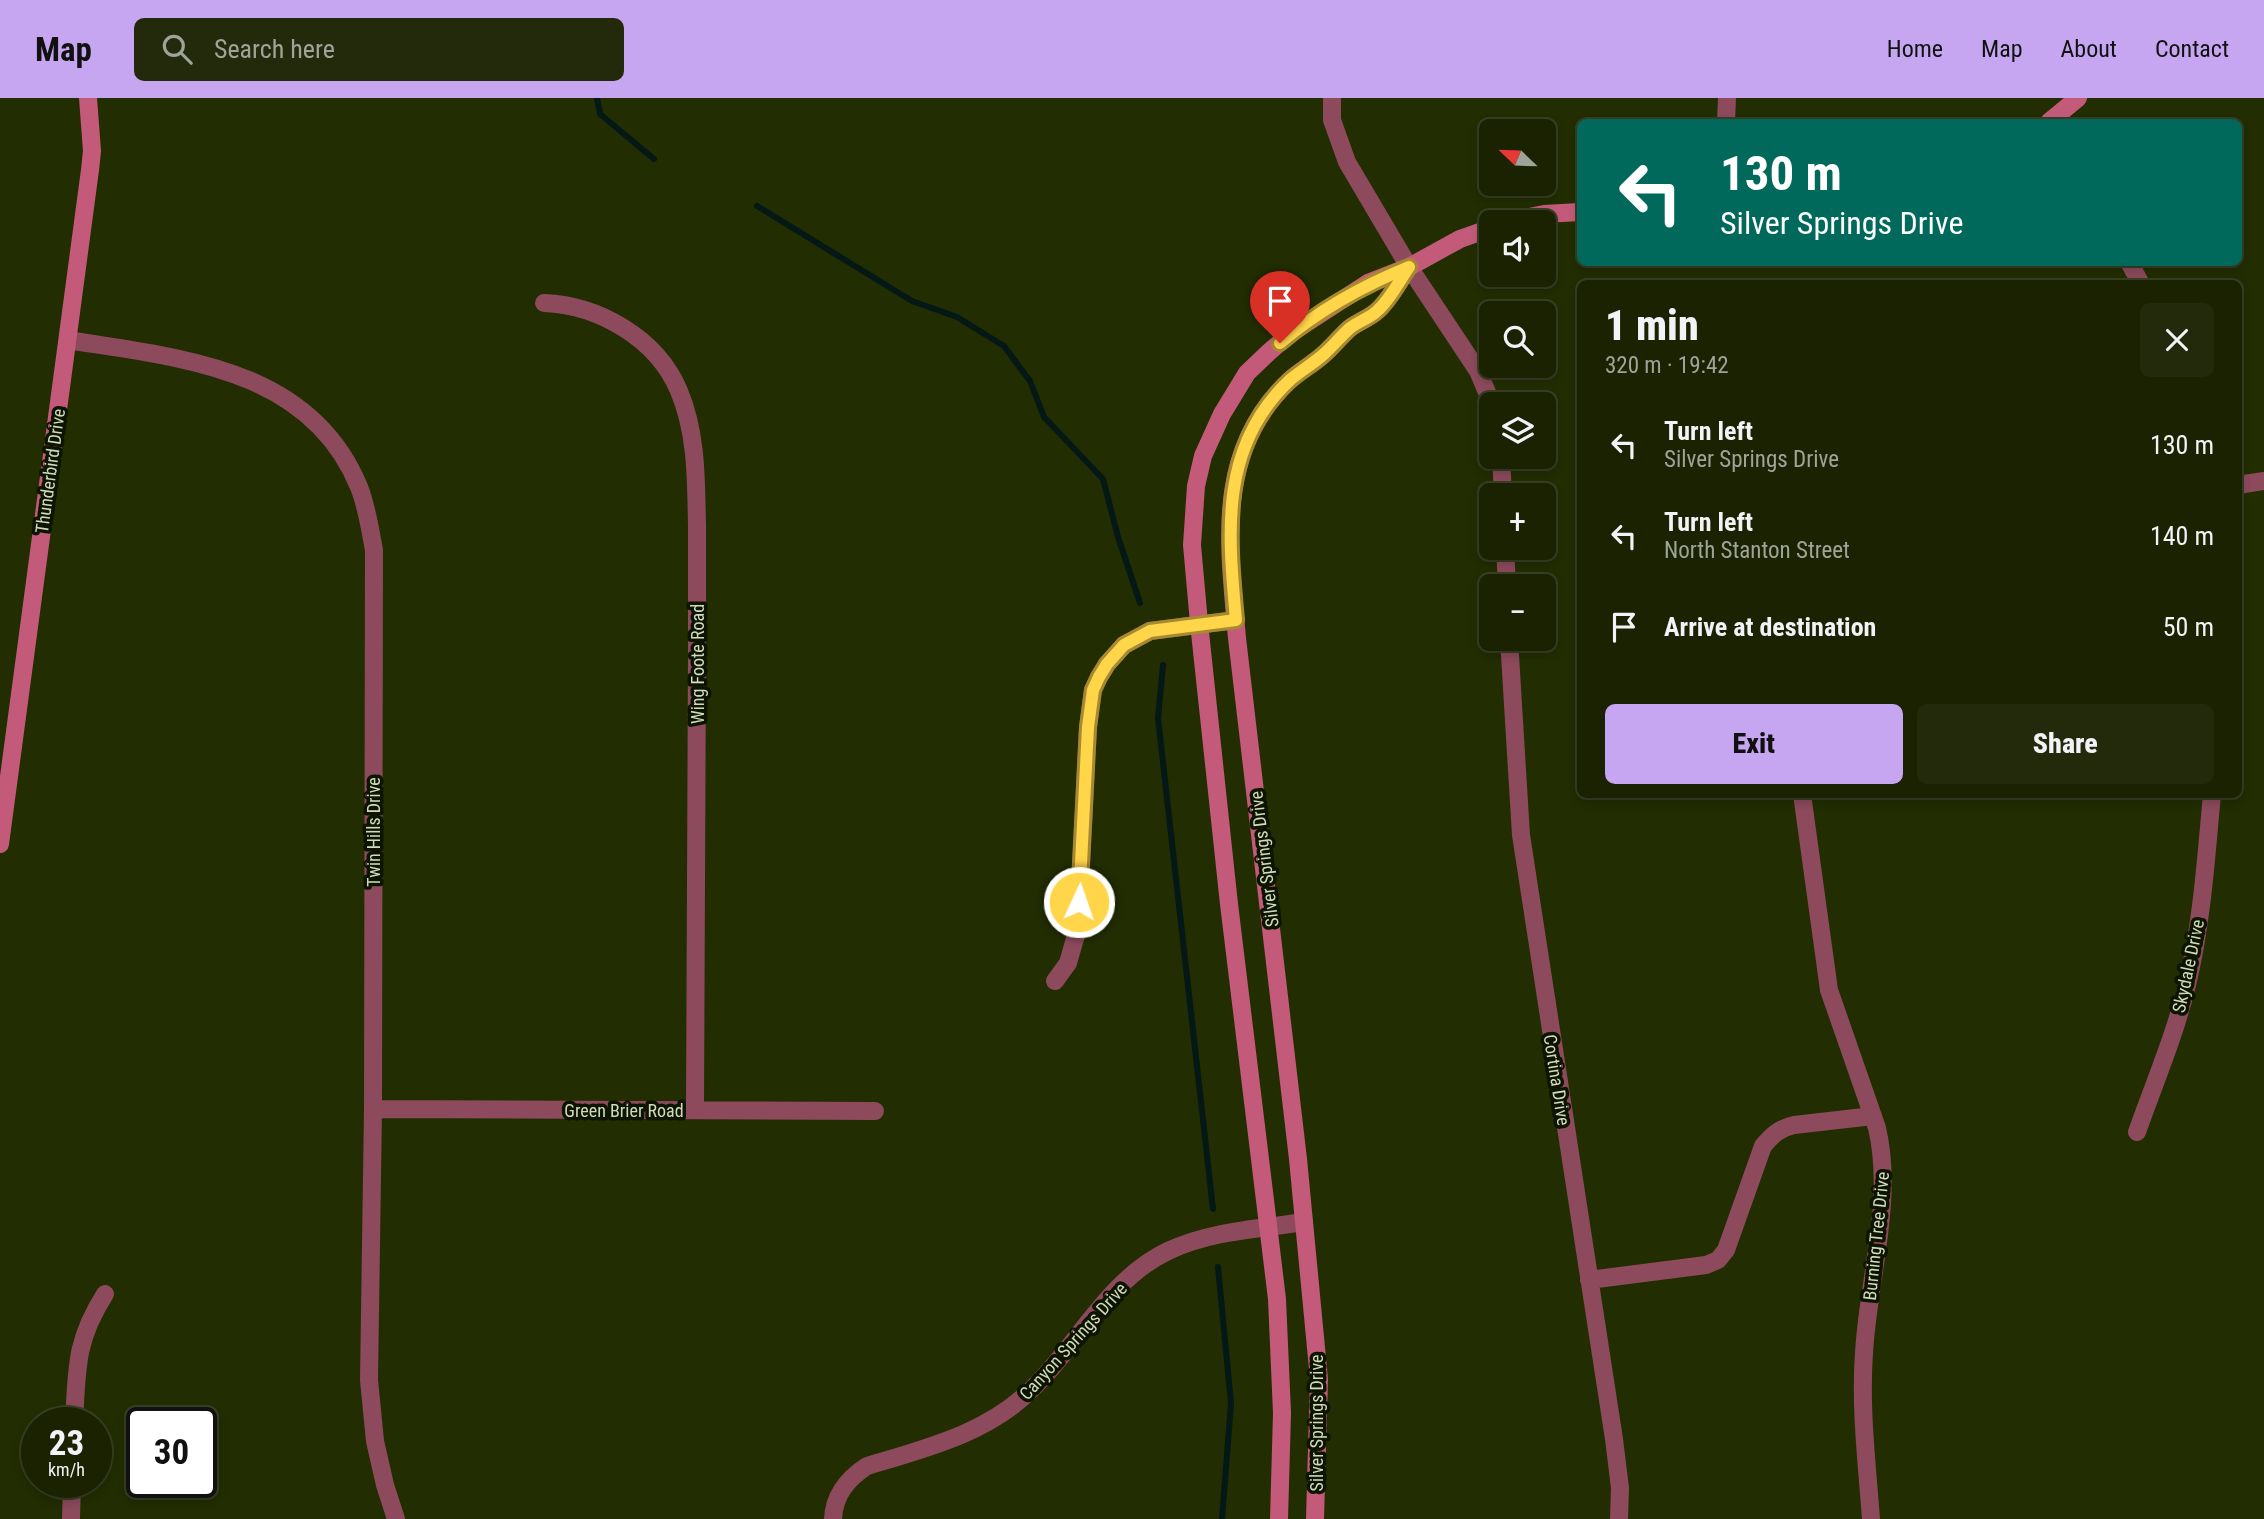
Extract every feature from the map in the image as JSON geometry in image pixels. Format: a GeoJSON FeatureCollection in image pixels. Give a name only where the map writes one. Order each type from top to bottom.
{"type":"FeatureCollection","features":[{"type":"Feature","properties":{"kind":"street","name":"Thunderbird Drive"},"geometry":{"type":"LineString","coordinates":[[0,844],[90,170],[92,151],[88,98]]}},
{"type":"Feature","properties":{"kind":"street"},"geometry":{"type":"LineString","coordinates":[[1332,98],[1332,120],[1347,162],[1409,267],[1478,371],[1487,392]]}},
{"type":"Feature","properties":{"kind":"street"},"geometry":{"type":"LineString","coordinates":[[1726,119],[1727,98]]}},
{"type":"Feature","properties":{"kind":"street"},"geometry":{"type":"LineString","coordinates":[[2053,119],[2078,98]]}},
{"type":"Feature","properties":{"kind":"street"},"geometry":{"type":"LineString","coordinates":[[1556,213],[1577,212]]}},
{"type":"Feature","properties":{"kind":"street","name":"Silver Springs Drive"},"geometry":{"type":"LineString","coordinates":[[1279,1519],[1281,1362],[1277,1299],[1229,904],[1199,623],[1192,545],[1196,486],[1203,456],[1222,414],[1247,373],[1291,333],[1368,283],[1409,267],[1460,239],[1479,232]]}},
{"type":"Feature","properties":{"kind":"street","name":"Silver Springs Drive"},"geometry":{"type":"LineString","coordinates":[[1315,1519],[1319,1379],[1236,620],[1230,553],[1230,504],[1237,468],[1253,425],[1267,405],[1290,380],[1322,356],[1351,328],[1378,310],[1409,267]]}},
{"type":"Feature","properties":{"kind":"street","name":"Wing Foote Road"},"geometry":{"type":"LineString","coordinates":[[544,303],[586,309],[610,319],[653,352],[678,388],[694,441],[697,571],[695,1110]]}},
{"type":"Feature","properties":{"kind":"street","name":"Twin Hills Drive"},"geometry":{"type":"LineString","coordinates":[[68,340],[194,363],[240,375],[265,385],[289,400],[326,434],[346,460],[360,488],[374,550],[373,1109],[369,1380],[375,1441],[396,1519]]}},
{"type":"Feature","properties":{"kind":"street"},"geometry":{"type":"LineString","coordinates":[[2242,484],[2264,481]]}},
{"type":"Feature","properties":{"kind":"street"},"geometry":{"type":"LineString","coordinates":[[1055,981],[1073,950],[1078,928],[1088,727],[1093,690],[1107,664],[1124,645],[1150,631],[1236,620]]}},
{"type":"Feature","properties":{"kind":"street","name":"Cortina Drive"},"geometry":{"type":"LineString","coordinates":[[1510,651],[1521,835],[1614,1438],[1620,1488],[1619,1519]]}},
{"type":"Feature","properties":{"kind":"street","name":"Burning Tree Drive"},"geometry":{"type":"LineString","coordinates":[[1803,798],[1829,990],[1882,1149],[1877,1247],[1864,1353],[1863,1423],[1871,1519]]}},
{"type":"Feature","properties":{"kind":"street","name":"Skydale Drive"},"geometry":{"type":"LineString","coordinates":[[2137,1132],[2187,986],[2195,945],[2212,798]]}},
{"type":"Feature","properties":{"kind":"street","name":"Green Brier Road"},"geometry":{"type":"LineString","coordinates":[[373,1109],[875,1111]]}},
{"type":"Feature","properties":{"kind":"street"},"geometry":{"type":"LineString","coordinates":[[1589,1280],[1706,1265],[1718,1260],[1731,1238],[1763,1146],[1772,1135],[1784,1127],[1794,1125],[1873,1116]]}},
{"type":"Feature","properties":{"kind":"street","name":"Canyon Springs Drive"},"geometry":{"type":"LineString","coordinates":[[833,1519],[834,1506],[845,1483],[867,1466],[965,1434],[1012,1408],[1051,1371],[1113,1293],[1143,1266],[1167,1251],[1185,1244],[1219,1235],[1304,1223]]}},
{"type":"Feature","properties":{"kind":"street"},"geometry":{"type":"LineString","coordinates":[[75,1407],[77,1363],[82,1337],[105,1294]]}},
{"type":"Feature","properties":{"kind":"street"},"geometry":{"type":"LineString","coordinates":[[71,1519],[72,1498]]}},
{"type":"Feature","properties":{"kind":"waterway"},"geometry":{"type":"LineString","coordinates":[[597,98],[600,114],[654,159]]}},
{"type":"Feature","properties":{"kind":"waterway"},"geometry":{"type":"LineString","coordinates":[[757,206],[912,301],[957,317],[1004,346],[1030,381],[1044,417],[1103,479],[1118,537],[1140,603]]}},
{"type":"Feature","properties":{"kind":"waterway"},"geometry":{"type":"LineString","coordinates":[[1163,665],[1158,718],[1213,1209]]}},
{"type":"Feature","properties":{"kind":"waterway"},"geometry":{"type":"LineString","coordinates":[[1218,1267],[1231,1403],[1222,1519]]}},
{"type":"Feature","properties":{"kind":"route"},"geometry":{"type":"LineString","coordinates":[[1079,902],[1088,727],[1093,690],[1099,677],[1124,645],[1150,631],[1236,620],[1230,553],[1230,504],[1237,468],[1253,425],[1290,380],[1322,356],[1351,328],[1378,310],[1409,267],[1368,283],[1280,343]]}}]}
